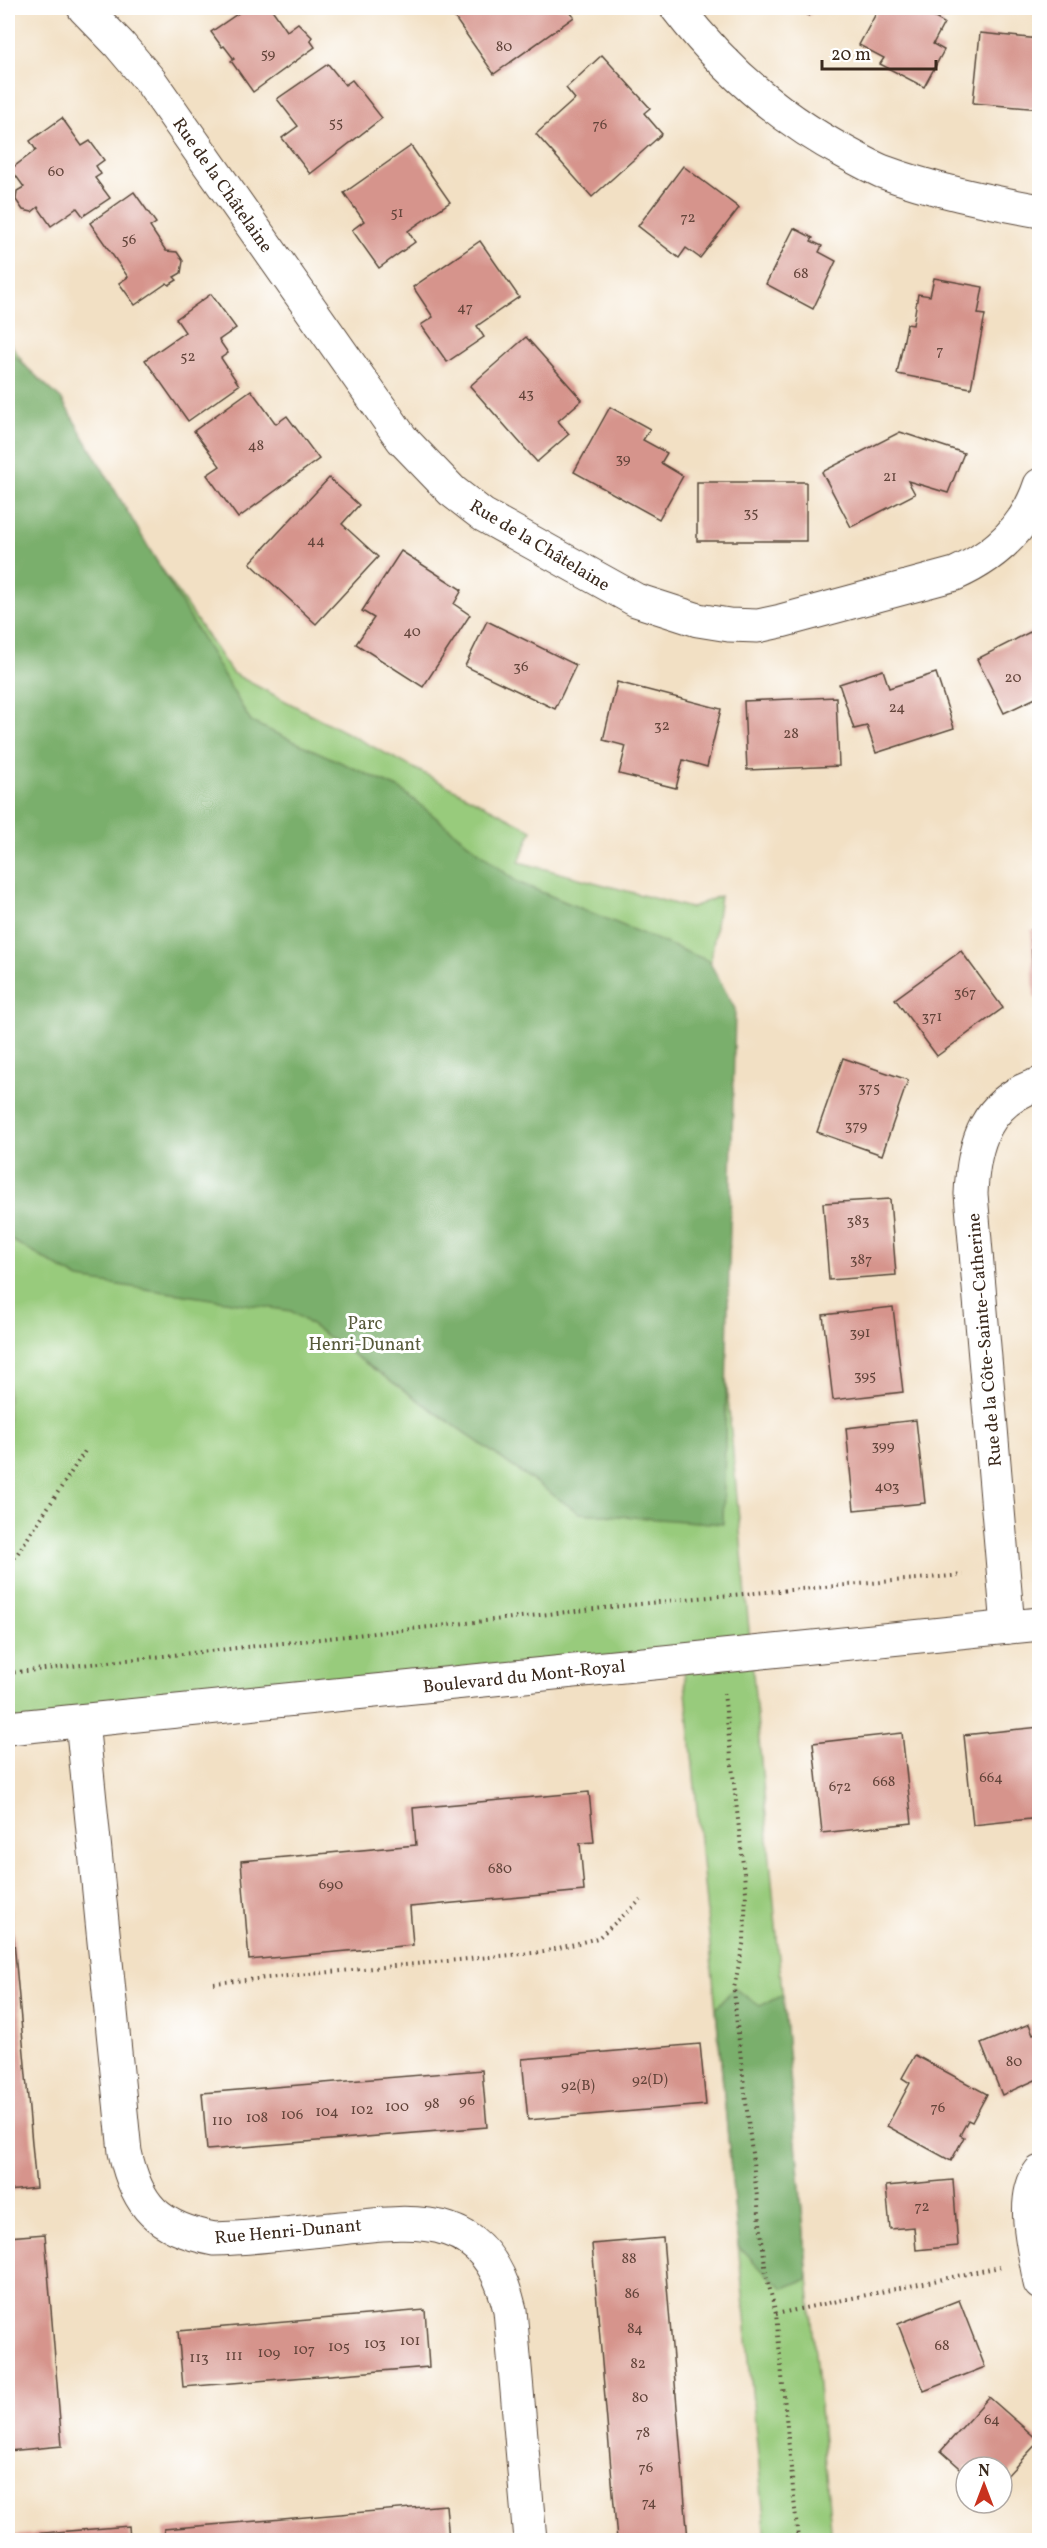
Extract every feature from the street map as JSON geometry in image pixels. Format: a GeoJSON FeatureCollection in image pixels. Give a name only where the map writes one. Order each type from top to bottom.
{"type":"FeatureCollection","features":[{"type":"Feature","properties":{"kind":"street","name":"Rue de la Châtelaine"},"geometry":{"type":"LineString","coordinates":[[84,8],[151,82],[369,394],[402,439],[424,463],[483,515],[636,600],[698,620],[758,626],[956,574],[980,563],[1001,547],[1017,529],[1034,503],[1040,485]]}},
{"type":"Feature","properties":{"kind":"street"},"geometry":{"type":"LineString","coordinates":[[677,8],[731,70],[801,127],[842,151],[879,170],[925,185],[981,200],[1040,211]]}},
{"type":"Feature","properties":{"kind":"street","name":"Rue de la Côte-Sainte-Catherine"},"geometry":{"type":"LineString","coordinates":[[1024,1626],[971,1194],[972,1167],[986,1122],[1005,1101],[1025,1088],[1040,1084]]}},
{"type":"Feature","properties":{"kind":"street","name":"Boulevard du Mont-Royal"},"geometry":{"type":"LineString","coordinates":[[8,1728],[1024,1626]]}},
{"type":"Feature","properties":{"kind":"street","name":"Rue Henri-Dunant"},"geometry":{"type":"LineString","coordinates":[[82,1720],[125,2152],[131,2180],[144,2203],[162,2220],[189,2234],[214,2239],[412,2222],[448,2229],[465,2236],[479,2248],[492,2262],[501,2277],[510,2310],[530,2541]]}},
{"type":"Feature","properties":{"kind":"street"},"geometry":{"type":"LineString","coordinates":[[1038,2271],[1029,2210],[1032,2182],[1040,2172]]}},
{"type":"Feature","properties":{"kind":"path"},"geometry":{"type":"LineString","coordinates":[[8,1568],[87,1448]]}},
{"type":"Feature","properties":{"kind":"path"},"geometry":{"type":"LineString","coordinates":[[8,1673],[674,1600],[963,1575]]}},
{"type":"Feature","properties":{"kind":"path"},"geometry":{"type":"LineString","coordinates":[[721,1656],[747,1892],[745,1932],[734,1988],[736,2016],[766,2274],[776,2314],[798,2541]]}},
{"type":"Feature","properties":{"kind":"path"},"geometry":{"type":"LineString","coordinates":[[214,1983],[543,1952],[598,1938],[641,1900]]}},
{"type":"Feature","properties":{"kind":"path"},"geometry":{"type":"LineString","coordinates":[[776,2314],[1038,2271]]}},
{"type":"Feature","properties":{"kind":"green space","name":"Parc Henri-Dunant"},"geometry":{"type":"Polygon","coordinates":[[[8,340],[232,673],[532,830],[519,862],[690,908],[720,896],[697,1059],[832,2540],[766,2540],[683,1660],[8,1728],[8,340]]]}},
{"type":"Feature","properties":{"kind":"green space","name":"Parc Henri-Dunant"},"geometry":{"type":"Polygon","coordinates":[[[8,350],[62,400],[251,722],[400,789],[517,882],[709,961],[735,1009],[723,1524],[579,1513],[291,1311],[79,1279],[8,1238],[8,350]]]}},
{"type":"Feature","properties":{"kind":"green space"},"geometry":{"type":"Polygon","coordinates":[[[734,1988],[760,2006],[783,1995],[808,2279],[784,2288],[738,2246],[716,2008],[734,1988]]]}},
{"type":"Feature","properties":{"kind":"building"},"geometry":{"type":"Polygon","coordinates":[[[246,8],[271,8],[287,31],[298,23],[312,37],[310,40],[315,47],[253,92],[231,61],[234,59],[211,32],[246,8]]]}},
{"type":"Feature","properties":{"kind":"building"},"geometry":{"type":"Polygon","coordinates":[[[455,8],[567,8],[574,17],[494,74],[450,11],[455,8]]]}},
{"type":"Feature","properties":{"kind":"building"},"geometry":{"type":"Polygon","coordinates":[[[798,8],[815,8],[809,16],[798,8]]]}},
{"type":"Feature","properties":{"kind":"building"},"geometry":{"type":"Polygon","coordinates":[[[879,8],[908,8],[921,15],[923,11],[944,23],[933,44],[944,50],[924,87],[880,64],[884,58],[859,45],[879,8]]]}},
{"type":"Feature","properties":{"kind":"building"},"geometry":{"type":"Polygon","coordinates":[[[980,33],[1040,39],[1040,109],[973,103],[980,33]]]}},
{"type":"Feature","properties":{"kind":"building"},"geometry":{"type":"Polygon","coordinates":[[[602,55],[650,108],[644,113],[662,134],[592,197],[536,134],[575,99],[566,88],[602,55]]]}},
{"type":"Feature","properties":{"kind":"building"},"geometry":{"type":"Polygon","coordinates":[[[328,64],[345,85],[352,80],[382,118],[310,174],[282,138],[298,126],[277,99],[328,64]]]}},
{"type":"Feature","properties":{"kind":"building"},"geometry":{"type":"Polygon","coordinates":[[[62,118],[82,146],[90,141],[104,160],[96,166],[101,174],[95,178],[110,198],[83,216],[77,208],[51,226],[38,207],[32,212],[23,210],[16,200],[17,191],[24,187],[11,169],[36,150],[30,141],[62,118]]]}},
{"type":"Feature","properties":{"kind":"building"},"geometry":{"type":"Polygon","coordinates":[[[411,146],[450,202],[408,231],[415,242],[379,268],[352,230],[364,221],[344,193],[411,146]]]}},
{"type":"Feature","properties":{"kind":"building"},"geometry":{"type":"Polygon","coordinates":[[[683,166],[739,208],[700,258],[686,248],[679,258],[638,226],[683,166]]]}},
{"type":"Feature","properties":{"kind":"building"},"geometry":{"type":"Polygon","coordinates":[[[134,192],[156,223],[150,227],[166,251],[177,252],[183,261],[181,273],[174,277],[177,280],[169,285],[167,283],[135,305],[119,283],[128,277],[90,223],[134,192]]]}},
{"type":"Feature","properties":{"kind":"building"},"geometry":{"type":"Polygon","coordinates":[[[794,228],[813,238],[811,241],[822,246],[819,252],[836,261],[813,309],[766,284],[794,228]]]}},
{"type":"Feature","properties":{"kind":"building"},"geometry":{"type":"Polygon","coordinates":[[[480,241],[519,297],[477,326],[484,337],[447,362],[421,325],[433,317],[413,287],[480,241]]]}},
{"type":"Feature","properties":{"kind":"building"},"geometry":{"type":"Polygon","coordinates":[[[934,278],[983,287],[978,314],[985,315],[971,388],[897,374],[907,324],[913,325],[918,294],[930,296],[934,278]]]}},
{"type":"Feature","properties":{"kind":"building"},"geometry":{"type":"Polygon","coordinates":[[[211,294],[236,328],[219,340],[228,353],[221,358],[239,385],[188,421],[145,360],[185,332],[176,319],[211,294]]]}},
{"type":"Feature","properties":{"kind":"building"},"geometry":{"type":"Polygon","coordinates":[[[526,337],[582,400],[558,421],[569,434],[537,462],[470,386],[526,337]]]}},
{"type":"Feature","properties":{"kind":"building"},"geometry":{"type":"Polygon","coordinates":[[[251,390],[276,424],[287,416],[319,459],[238,518],[207,475],[220,466],[194,431],[251,390]]]}},
{"type":"Feature","properties":{"kind":"building"},"geometry":{"type":"Polygon","coordinates":[[[610,407],[650,429],[643,440],[667,453],[661,463],[683,476],[659,519],[574,472],[610,407]]]}},
{"type":"Feature","properties":{"kind":"building"},"geometry":{"type":"Polygon","coordinates":[[[900,432],[964,453],[948,493],[908,481],[915,494],[851,527],[822,472],[900,432]]]}},
{"type":"Feature","properties":{"kind":"building"},"geometry":{"type":"Polygon","coordinates":[[[329,478],[359,505],[342,524],[378,557],[316,624],[250,563],[329,478]]]}},
{"type":"Feature","properties":{"kind":"building"},"geometry":{"type":"Polygon","coordinates":[[[697,482],[806,482],[806,541],[697,541],[697,482]]]}},
{"type":"Feature","properties":{"kind":"building"},"geometry":{"type":"Polygon","coordinates":[[[401,551],[462,590],[454,604],[470,615],[423,687],[356,644],[374,618],[362,611],[401,551]]]}},
{"type":"Feature","properties":{"kind":"building"},"geometry":{"type":"Polygon","coordinates":[[[487,621],[576,665],[555,709],[465,666],[487,621]]]}},
{"type":"Feature","properties":{"kind":"building"},"geometry":{"type":"Polygon","coordinates":[[[1032,631],[1040,646],[1040,696],[1004,713],[977,659],[1032,631]]]}},
{"type":"Feature","properties":{"kind":"building"},"geometry":{"type":"Polygon","coordinates":[[[883,670],[889,688],[936,673],[954,728],[876,753],[867,726],[854,729],[839,684],[883,670]]]}},
{"type":"Feature","properties":{"kind":"building"},"geometry":{"type":"Polygon","coordinates":[[[617,682],[721,709],[707,767],[683,760],[676,788],[619,774],[626,746],[603,740],[617,682]]]}},
{"type":"Feature","properties":{"kind":"building"},"geometry":{"type":"Polygon","coordinates":[[[836,697],[839,766],[747,770],[744,701],[836,697]]]}},
{"type":"Feature","properties":{"kind":"building"},"geometry":{"type":"Polygon","coordinates":[[[1031,930],[1040,930],[1040,998],[1034,998],[1031,930]]]}},
{"type":"Feature","properties":{"kind":"building"},"geometry":{"type":"Polygon","coordinates":[[[961,951],[1003,1008],[937,1056],[895,999],[961,951]]]}},
{"type":"Feature","properties":{"kind":"building"},"geometry":{"type":"Polygon","coordinates":[[[843,1058],[908,1080],[882,1155],[817,1132],[843,1058]]]}},
{"type":"Feature","properties":{"kind":"building"},"geometry":{"type":"Polygon","coordinates":[[[890,1199],[896,1275],[829,1280],[823,1203],[890,1199]]]}},
{"type":"Feature","properties":{"kind":"building"},"geometry":{"type":"Polygon","coordinates":[[[893,1307],[903,1392],[833,1400],[823,1315],[893,1307]]]}},
{"type":"Feature","properties":{"kind":"building"},"geometry":{"type":"Polygon","coordinates":[[[916,1420],[925,1503],[854,1510],[846,1428],[916,1420]]]}},
{"type":"Feature","properties":{"kind":"building"},"geometry":{"type":"Polygon","coordinates":[[[1040,1727],[1040,1818],[973,1825],[964,1735],[1040,1727]]]}},
{"type":"Feature","properties":{"kind":"building"},"geometry":{"type":"Polygon","coordinates":[[[902,1733],[912,1823],[822,1833],[813,1743],[902,1733]]]}},
{"type":"Feature","properties":{"kind":"building"},"geometry":{"type":"Polygon","coordinates":[[[589,1792],[594,1842],[580,1843],[584,1891],[410,1907],[413,1945],[249,1960],[241,1861],[416,1845],[413,1808],[589,1792]]]}},
{"type":"Feature","properties":{"kind":"building"},"geometry":{"type":"Polygon","coordinates":[[[8,1874],[36,2188],[8,2191],[8,1874]]]}},
{"type":"Feature","properties":{"kind":"building"},"geometry":{"type":"Polygon","coordinates":[[[1029,2024],[1033,2034],[1040,2031],[1040,2078],[1002,2095],[981,2044],[1029,2024]]]}},
{"type":"Feature","properties":{"kind":"building"},"geometry":{"type":"Polygon","coordinates":[[[700,2044],[706,2105],[528,2120],[522,2059],[700,2044]]]}},
{"type":"Feature","properties":{"kind":"building"},"geometry":{"type":"Polygon","coordinates":[[[915,2055],[987,2094],[972,2122],[968,2120],[960,2135],[964,2137],[951,2161],[887,2126],[910,2083],[902,2078],[915,2055]]]}},
{"type":"Feature","properties":{"kind":"building"},"geometry":{"type":"Polygon","coordinates":[[[482,2070],[487,2127],[207,2150],[202,2093],[482,2070]]]}},
{"type":"Feature","properties":{"kind":"building"},"geometry":{"type":"Polygon","coordinates":[[[953,2180],[958,2246],[916,2250],[914,2227],[890,2229],[886,2186],[953,2180]]]}},
{"type":"Feature","properties":{"kind":"building"},"geometry":{"type":"Polygon","coordinates":[[[45,2234],[62,2446],[8,2451],[8,2237],[45,2234]]]}},
{"type":"Feature","properties":{"kind":"building"},"geometry":{"type":"Polygon","coordinates":[[[663,2238],[688,2540],[617,2540],[592,2244],[663,2238]]]}},
{"type":"Feature","properties":{"kind":"building"},"geometry":{"type":"Polygon","coordinates":[[[959,2300],[985,2367],[924,2391],[898,2324],[959,2300]]]}},
{"type":"Feature","properties":{"kind":"building"},"geometry":{"type":"Polygon","coordinates":[[[425,2310],[429,2367],[183,2387],[178,2331],[425,2310]]]}},
{"type":"Feature","properties":{"kind":"building"},"geometry":{"type":"Polygon","coordinates":[[[989,2397],[1039,2441],[1014,2468],[1014,2455],[954,2455],[954,2462],[941,2451],[989,2397]]]}},
{"type":"Feature","properties":{"kind":"building"},"geometry":{"type":"Polygon","coordinates":[[[446,2505],[449,2540],[165,2540],[164,2529],[446,2505]]]}},
{"type":"Feature","properties":{"kind":"building"},"geometry":{"type":"Polygon","coordinates":[[[129,2526],[130,2540],[8,2540],[8,2536],[129,2526]]]}}]}
